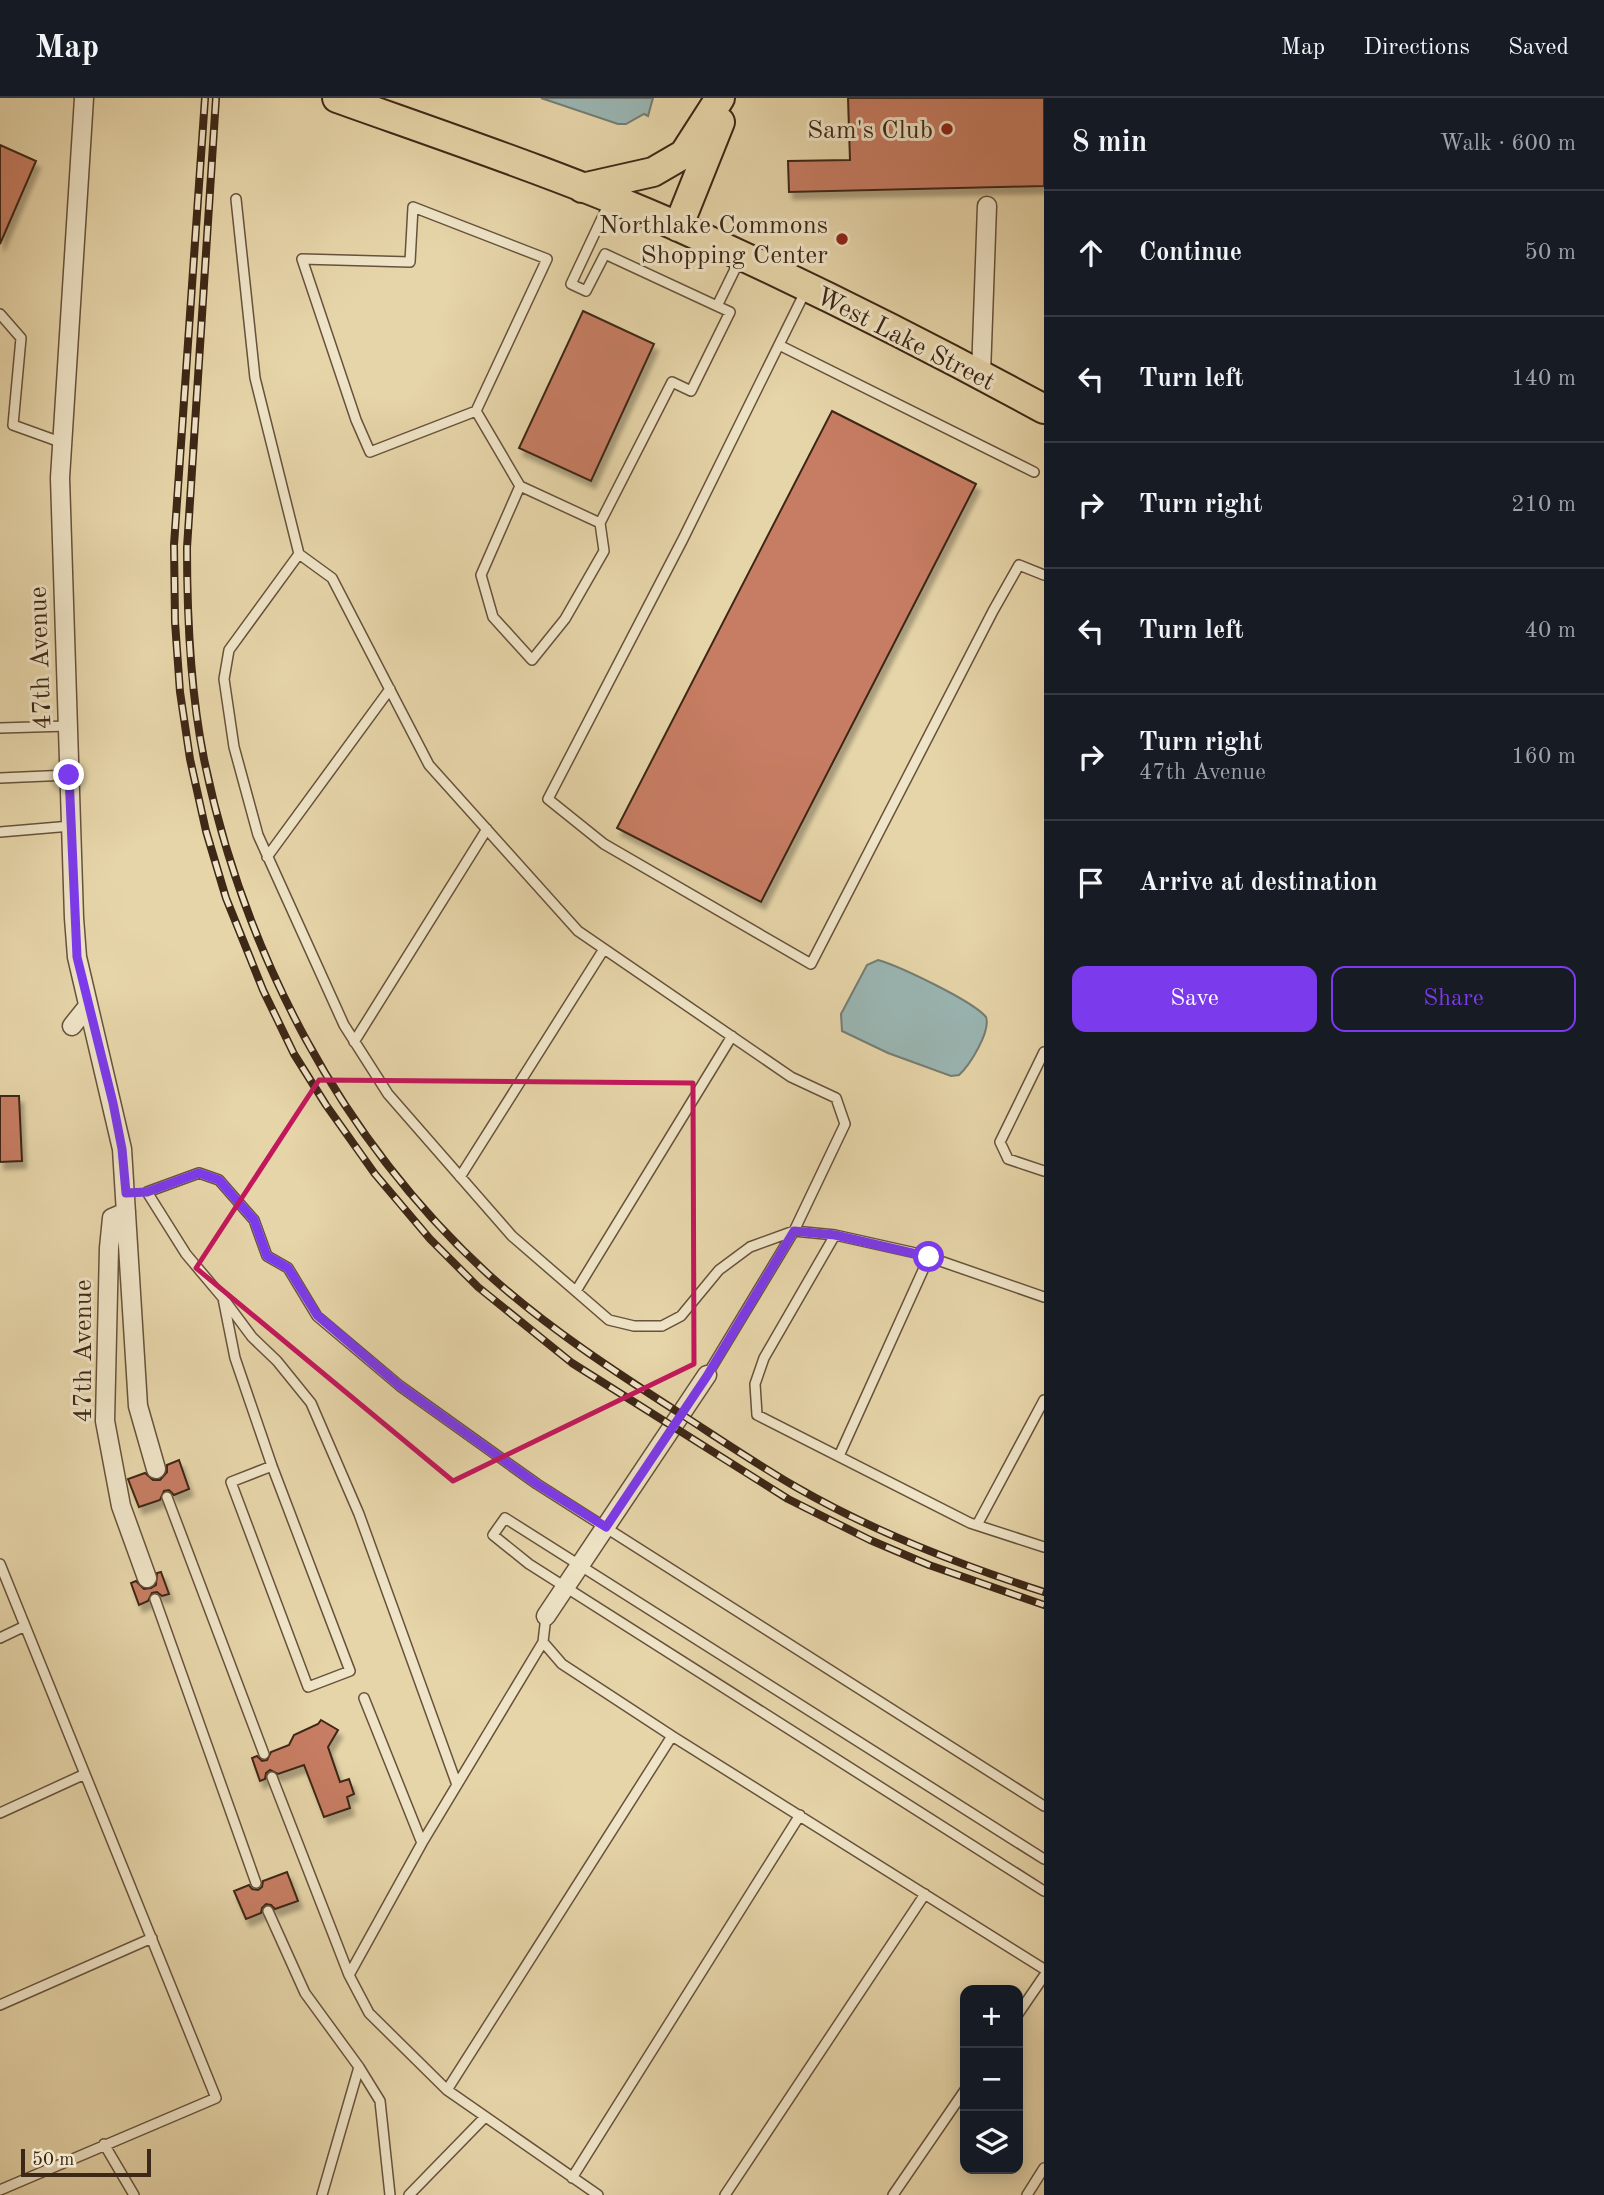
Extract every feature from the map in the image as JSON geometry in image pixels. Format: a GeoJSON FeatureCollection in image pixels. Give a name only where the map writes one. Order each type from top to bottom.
{"type":"FeatureCollection","features":[{"type":"Feature","properties":{"kind":"main road","name":"West Lake Street"},"geometry":{"type":"LineString","coordinates":[[337,98],[582,188],[678,227],[981,374],[1044,409]]}},
{"type":"Feature","properties":{"kind":"main road"},"geometry":{"type":"LineString","coordinates":[[582,188],[653,172],[684,154],[720,98]]}},
{"type":"Feature","properties":{"kind":"main road"},"geometry":{"type":"LineString","coordinates":[[678,227],[728,98]]}},
{"type":"Feature","properties":{"kind":"street","name":"47th Avenue"},"geometry":{"type":"LineString","coordinates":[[84,98],[60,478],[77,957],[120,1137],[126,1193],[138,1406],[156,1469]]}},
{"type":"Feature","properties":{"kind":"street"},"geometry":{"type":"LineString","coordinates":[[981,374],[987,206]]}},
{"type":"Feature","properties":{"kind":"street"},"geometry":{"type":"LineString","coordinates":[[72,1026],[89,1006]]}},
{"type":"Feature","properties":{"kind":"street","name":"47th Avenue"},"geometry":{"type":"LineString","coordinates":[[126,1212],[112,1218],[105,1421],[121,1506],[147,1577]]}},
{"type":"Feature","properties":{"kind":"street"},"geometry":{"type":"LineString","coordinates":[[546,1616],[707,1376]]}},
{"type":"Feature","properties":{"kind":"lane"},"geometry":{"type":"LineString","coordinates":[[236,199],[256,377],[299,554],[332,578],[429,765],[578,931],[790,1076],[836,1098],[845,1124],[794,1231],[707,1376]]}},
{"type":"Feature","properties":{"kind":"lane"},"geometry":{"type":"LineString","coordinates":[[520,486],[481,575],[493,617],[532,660],[565,619],[604,551],[600,523],[672,382],[691,391],[730,312],[605,254],[586,291],[571,284],[611,200]]}},
{"type":"Feature","properties":{"kind":"lane"},"geometry":{"type":"LineString","coordinates":[[413,207],[547,259],[476,411],[370,452],[356,420],[302,259],[410,262],[413,207]]}},
{"type":"Feature","properties":{"kind":"lane"},"geometry":{"type":"LineString","coordinates":[[718,306],[741,257]]}},
{"type":"Feature","properties":{"kind":"lane"},"geometry":{"type":"LineString","coordinates":[[807,288],[548,799],[604,844],[811,964],[993,611],[1020,565],[1044,575]]}},
{"type":"Feature","properties":{"kind":"lane"},"geometry":{"type":"LineString","coordinates":[[0,314],[21,338],[13,425],[62,443]]}},
{"type":"Feature","properties":{"kind":"lane"},"geometry":{"type":"LineString","coordinates":[[779,345],[1034,472]]}},
{"type":"Feature","properties":{"kind":"lane"},"geometry":{"type":"LineString","coordinates":[[476,411],[520,486],[600,523]]}},
{"type":"Feature","properties":{"kind":"lane"},"geometry":{"type":"LineString","coordinates":[[299,554],[229,650],[224,679],[234,747],[258,835],[344,1026],[354,1042],[388,1094],[512,1236],[609,1320],[634,1326],[662,1326],[681,1316],[719,1270],[750,1247],[794,1231],[835,1235],[929,1257],[1044,1297]]}},
{"type":"Feature","properties":{"kind":"lane"},"geometry":{"type":"LineString","coordinates":[[267,857],[390,690]]}},
{"type":"Feature","properties":{"kind":"lane"},"geometry":{"type":"LineString","coordinates":[[0,728],[68,726]]}},
{"type":"Feature","properties":{"kind":"lane"},"geometry":{"type":"LineString","coordinates":[[0,778],[69,775]]}},
{"type":"Feature","properties":{"kind":"lane"},"geometry":{"type":"LineString","coordinates":[[0,832],[71,826]]}},
{"type":"Feature","properties":{"kind":"lane"},"geometry":{"type":"LineString","coordinates":[[354,1042],[487,830]]}},
{"type":"Feature","properties":{"kind":"lane"},"geometry":{"type":"LineString","coordinates":[[460,1177],[604,949]]}},
{"type":"Feature","properties":{"kind":"lane"},"geometry":{"type":"LineString","coordinates":[[576,1291],[732,1036]]}},
{"type":"Feature","properties":{"kind":"lane"},"geometry":{"type":"LineString","coordinates":[[1044,1052],[1000,1142],[1008,1159],[1044,1171]]}},
{"type":"Feature","properties":{"kind":"lane"},"geometry":{"type":"LineString","coordinates":[[126,1193],[147,1192],[199,1173],[219,1180],[254,1220],[267,1256],[288,1268],[317,1315],[400,1386],[537,1484],[1044,1806]]}},
{"type":"Feature","properties":{"kind":"lane"},"geometry":{"type":"LineString","coordinates":[[147,1192],[186,1254],[311,1403],[359,1514],[457,1785]]}},
{"type":"Feature","properties":{"kind":"lane"},"geometry":{"type":"LineString","coordinates":[[835,1235],[764,1358],[755,1384],[757,1415],[977,1525],[1044,1547]]}},
{"type":"Feature","properties":{"kind":"lane"},"geometry":{"type":"LineString","coordinates":[[839,1456],[929,1257]]}},
{"type":"Feature","properties":{"kind":"lane"},"geometry":{"type":"LineString","coordinates":[[223,1298],[235,1358],[272,1466],[350,1671],[308,1687],[232,1482],[272,1466]]}},
{"type":"Feature","properties":{"kind":"lane"},"geometry":{"type":"LineString","coordinates":[[977,1525],[1044,1400]]}},
{"type":"Feature","properties":{"kind":"lane"},"geometry":{"type":"LineString","coordinates":[[167,1497],[264,1754]]}},
{"type":"Feature","properties":{"kind":"lane"},"geometry":{"type":"LineString","coordinates":[[1044,1859],[505,1518],[493,1535],[529,1564],[1044,1891]]}},
{"type":"Feature","properties":{"kind":"lane"},"geometry":{"type":"LineString","coordinates":[[0,1564],[216,2098],[0,2190]]}},
{"type":"Feature","properties":{"kind":"lane"},"geometry":{"type":"LineString","coordinates":[[155,1599],[256,1883]]}},
{"type":"Feature","properties":{"kind":"lane"},"geometry":{"type":"LineString","coordinates":[[349,1976],[422,1843],[543,1642],[546,1616]]}},
{"type":"Feature","properties":{"kind":"lane"},"geometry":{"type":"LineString","coordinates":[[0,1638],[25,1626]]}},
{"type":"Feature","properties":{"kind":"lane"},"geometry":{"type":"LineString","coordinates":[[543,1642],[562,1664],[672,1736],[1044,1969]]}},
{"type":"Feature","properties":{"kind":"lane"},"geometry":{"type":"LineString","coordinates":[[364,1698],[422,1843]]}},
{"type":"Feature","properties":{"kind":"lane"},"geometry":{"type":"LineString","coordinates":[[447,2090],[672,1736]]}},
{"type":"Feature","properties":{"kind":"lane"},"geometry":{"type":"LineString","coordinates":[[0,1813],[85,1774]]}},
{"type":"Feature","properties":{"kind":"lane"},"geometry":{"type":"LineString","coordinates":[[272,1777],[349,1976],[369,2013],[447,2090],[598,2195]]}},
{"type":"Feature","properties":{"kind":"lane"},"geometry":{"type":"LineString","coordinates":[[572,2178],[800,1815]]}},
{"type":"Feature","properties":{"kind":"lane"},"geometry":{"type":"LineString","coordinates":[[725,2195],[925,1894]]}},
{"type":"Feature","properties":{"kind":"lane"},"geometry":{"type":"LineString","coordinates":[[268,1911],[304,1993],[359,2067],[380,2101],[390,2195]]}},
{"type":"Feature","properties":{"kind":"lane"},"geometry":{"type":"LineString","coordinates":[[0,2005],[152,1938]]}},
{"type":"Feature","properties":{"kind":"lane"},"geometry":{"type":"LineString","coordinates":[[1023,2007],[1044,1976]]}},
{"type":"Feature","properties":{"kind":"lane"},"geometry":{"type":"LineString","coordinates":[[322,2195],[359,2067]]}},
{"type":"Feature","properties":{"kind":"lane"},"geometry":{"type":"LineString","coordinates":[[893,2195],[960,2097]]}},
{"type":"Feature","properties":{"kind":"lane"},"geometry":{"type":"LineString","coordinates":[[409,2195],[485,2117]]}},
{"type":"Feature","properties":{"kind":"lane"},"geometry":{"type":"LineString","coordinates":[[104,2144],[134,2195]]}},
{"type":"Feature","properties":{"kind":"lane"},"geometry":{"type":"LineString","coordinates":[[1027,2195],[1044,2168]]}},
{"type":"Feature","properties":{"kind":"highlighted area"},"geometry":{"type":"Polygon","coordinates":[[[319,1080],[693,1083],[694,1364],[453,1481],[196,1268],[319,1080]]]}},
{"type":"Feature","properties":{"kind":"water"},"geometry":{"type":"Polygon","coordinates":[[[541,98],[653,98],[648,116],[644,114],[626,124],[618,124],[541,98]]]}},
{"type":"Feature","properties":{"kind":"water"},"geometry":{"type":"Polygon","coordinates":[[[878,960],[918,976],[967,1002],[986,1017],[983,1039],[969,1064],[959,1075],[951,1076],[888,1053],[842,1031],[841,1014],[867,965],[878,960]]]}},
{"type":"Feature","properties":{"kind":"building","name":"Sam's Club"},"geometry":{"type":"Polygon","coordinates":[[[848,98],[1044,98],[1044,186],[789,192],[788,161],[850,160],[848,98]]]}},
{"type":"Feature","properties":{"kind":"building"},"geometry":{"type":"Polygon","coordinates":[[[0,145],[36,161],[0,244],[0,145]]]}},
{"type":"Feature","properties":{"kind":"building"},"geometry":{"type":"Polygon","coordinates":[[[583,311],[654,344],[591,481],[519,448],[583,311]]]}},
{"type":"Feature","properties":{"kind":"building"},"geometry":{"type":"Polygon","coordinates":[[[832,411],[976,484],[761,902],[617,828],[832,411]]]}},
{"type":"Feature","properties":{"kind":"building"},"geometry":{"type":"Polygon","coordinates":[[[0,1096],[19,1096],[22,1161],[0,1162],[0,1096]]]}},
{"type":"Feature","properties":{"kind":"building"},"geometry":{"type":"Polygon","coordinates":[[[179,1460],[189,1489],[174,1495],[169,1490],[164,1491],[160,1500],[139,1507],[128,1479],[145,1473],[153,1480],[160,1480],[167,1472],[167,1465],[179,1460]]]}},
{"type":"Feature","properties":{"kind":"building"},"geometry":{"type":"Polygon","coordinates":[[[161,1572],[169,1594],[162,1596],[157,1592],[152,1593],[148,1601],[139,1605],[131,1583],[136,1581],[144,1589],[151,1588],[156,1585],[157,1573],[161,1572]]]}},
{"type":"Feature","properties":{"kind":"building"},"geometry":{"type":"Polygon","coordinates":[[[321,1720],[338,1730],[328,1747],[340,1782],[349,1779],[354,1794],[347,1797],[350,1808],[324,1817],[304,1765],[278,1774],[270,1770],[265,1779],[260,1781],[252,1758],[257,1756],[262,1761],[267,1760],[271,1752],[289,1745],[294,1735],[321,1720]]]}},
{"type":"Feature","properties":{"kind":"building"},"geometry":{"type":"Polygon","coordinates":[[[287,1872],[298,1901],[275,1909],[266,1904],[261,1913],[246,1919],[234,1891],[249,1885],[258,1890],[263,1881],[287,1872]]]}},
{"type":"Feature","properties":{"kind":"railway"},"geometry":{"type":"LineString","coordinates":[[205,98],[174,545],[175,622],[180,692],[190,759],[206,831],[226,898],[263,990],[294,1054],[375,1174],[430,1239],[478,1287],[572,1363],[788,1499],[870,1540],[929,1565],[1044,1605]]}},
{"type":"Feature","properties":{"kind":"railway"},"geometry":{"type":"LineString","coordinates":[[216,98],[187,548],[192,680],[204,759],[222,832],[245,903],[273,972],[306,1040],[344,1104],[388,1165],[436,1222],[489,1275],[559,1332],[782,1479],[826,1503],[917,1546],[1044,1592]]}},
{"type":"Feature","properties":{"kind":"place","name":"Sam's Club"},"geometry":{"type":"Point","coordinates":[947,129]}},
{"type":"Feature","properties":{"kind":"place","name":"Northlake Commons Shopping Center"},"geometry":{"type":"Point","coordinates":[842,239]}},
{"type":"Feature","properties":{"kind":"route"},"geometry":{"type":"LineString","coordinates":[[69,775],[77,957],[113,1103],[122,1149],[126,1193],[147,1192],[199,1173],[219,1180],[254,1220],[267,1256],[288,1268],[317,1315],[400,1386],[537,1484],[606,1527],[707,1376],[794,1231],[835,1235],[929,1257]]}}]}
